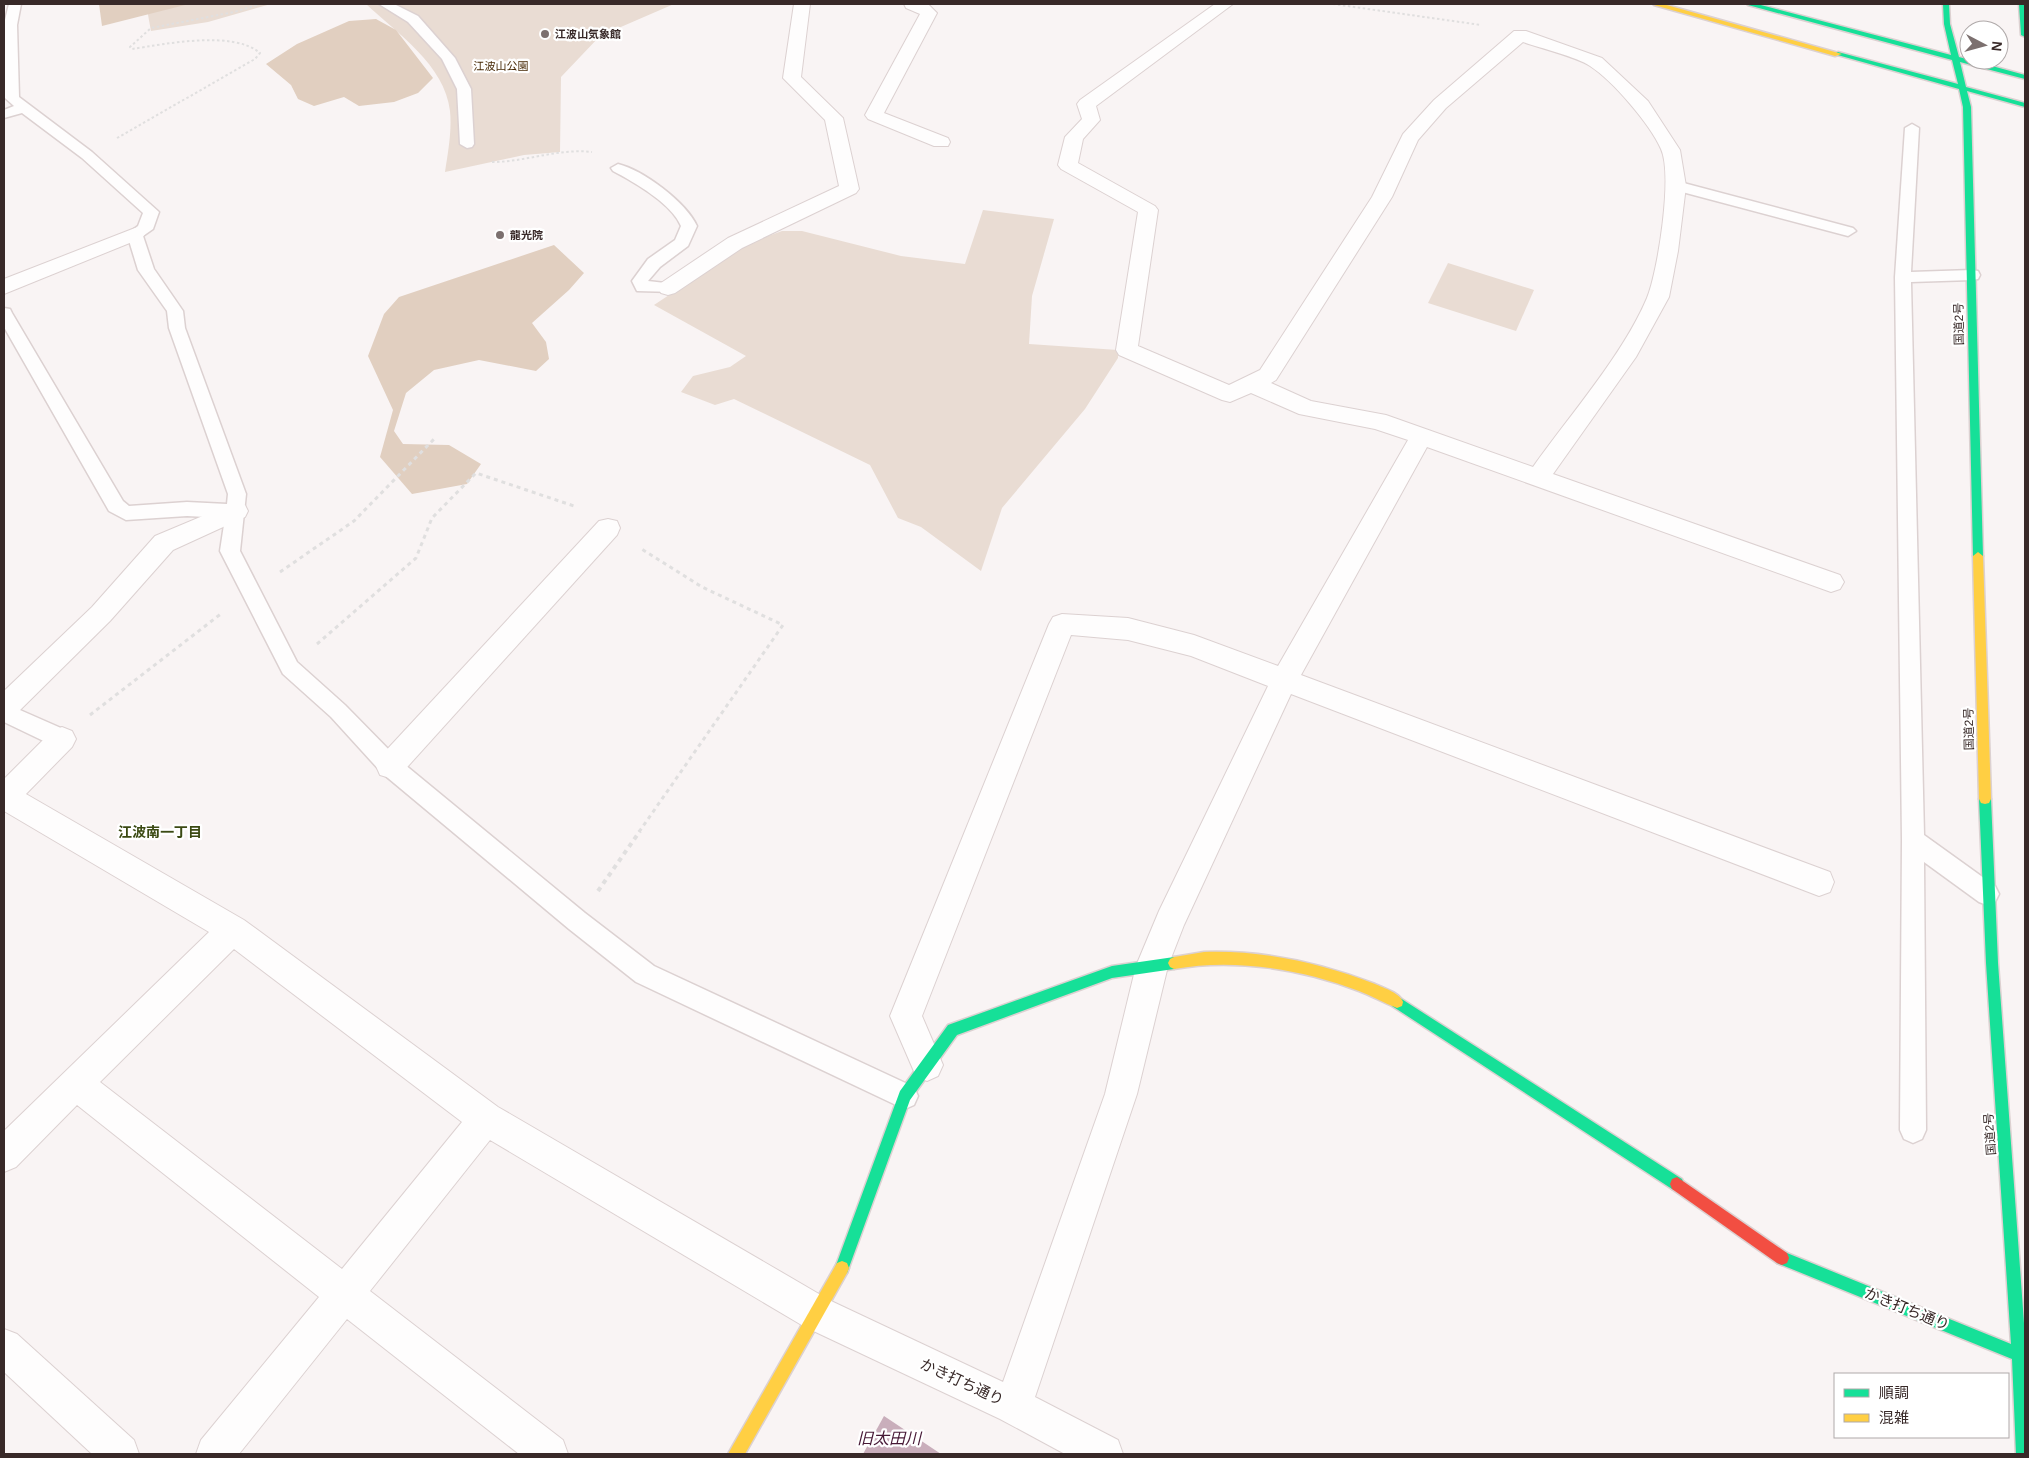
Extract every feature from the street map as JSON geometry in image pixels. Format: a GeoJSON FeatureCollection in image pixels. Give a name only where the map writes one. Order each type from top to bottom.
{"type":"FeatureCollection","features":[{"type":"Feature","properties":{"kind":"main road"},"geometry":{"type":"LineString","coordinates":[[1656,4],[2025,105]]}},
{"type":"Feature","properties":{"kind":"main road"},"geometry":{"type":"LineString","coordinates":[[1750,4],[2025,77]]}},
{"type":"Feature","properties":{"kind":"main road","name":"国道2号"},"geometry":{"type":"LineString","coordinates":[[1946,4],[1948,24],[1967,107],[1987,894],[2022,1355],[2024,1454]]}},
{"type":"Feature","properties":{"kind":"main road"},"geometry":{"type":"LineString","coordinates":[[2022,4],[2025,35]]}},
{"type":"Feature","properties":{"kind":"main road","name":"かき打ち通り"},"geometry":{"type":"LineString","coordinates":[[736,1454],[818,1314],[847,1260],[904,1096],[953,1030],[1112,972],[1208,958],[1263,962],[1344,978],[1393,1000],[1667,1177],[1788,1262],[2022,1355]]}},
{"type":"Feature","properties":{"kind":"street"},"geometry":{"type":"LineString","coordinates":[[668,288],[735,243],[849,189],[834,118],[792,78],[802,4]]}},
{"type":"Feature","properties":{"kind":"street"},"geometry":{"type":"LineString","coordinates":[[912,4],[924,8],[929,13],[874,115],[941,142]]}},
{"type":"Feature","properties":{"kind":"street"},"geometry":{"type":"LineString","coordinates":[[1225,4],[1086,104],[1091,120],[1074,137],[1068,165],[1148,210],[1127,350],[1230,394],[1268,375],[1382,198],[1410,138],[1440,104],[1520,35],[1596,62],[1642,105],[1671,150],[1676,186],[1668,251],[1658,297],[1628,352],[1538,477]]}},
{"type":"Feature","properties":{"kind":"street"},"geometry":{"type":"LineString","coordinates":[[4,287],[135,234]]}},
{"type":"Feature","properties":{"kind":"street"},"geometry":{"type":"LineString","coordinates":[[1252,384],[1307,408],[1378,422],[1831,582]]}},
{"type":"Feature","properties":{"kind":"street"},"geometry":{"type":"LineString","coordinates":[[1013,1406],[1121,1094],[1152,966],[1170,921],[1285,679],[1421,437]]}},
{"type":"Feature","properties":{"kind":"street"},"geometry":{"type":"LineString","coordinates":[[4,708],[101,614],[164,543],[236,511]]}},
{"type":"Feature","properties":{"kind":"street"},"geometry":{"type":"LineString","coordinates":[[390,766],[608,528]]}},
{"type":"Feature","properties":{"kind":"street"},"geometry":{"type":"LineString","coordinates":[[927,1065],[906,1016],[1062,624],[1137,632],[1194,646],[1819,882]]}},
{"type":"Feature","properties":{"kind":"street","name":"かき打ち通り"},"geometry":{"type":"LineString","coordinates":[[62,739],[5,797],[233,930],[486,1118],[818,1314],[1013,1406],[1104,1454]]}},
{"type":"Feature","properties":{"kind":"street"},"geometry":{"type":"LineString","coordinates":[[4,1156],[75,1083],[233,930]]}},
{"type":"Feature","properties":{"kind":"street"},"geometry":{"type":"LineString","coordinates":[[75,1083],[549,1454]]}},
{"type":"Feature","properties":{"kind":"street"},"geometry":{"type":"LineString","coordinates":[[216,1454],[486,1118]]}},
{"type":"Feature","properties":{"kind":"street"},"geometry":{"type":"LineString","coordinates":[[4,1347],[120,1454]]}},
{"type":"Feature","properties":{"kind":"lane"},"geometry":{"type":"LineString","coordinates":[[15,4],[10,25],[12,98],[87,155],[151,212],[145,229],[135,234],[146,270],[175,310],[177,328],[237,494],[230,551],[290,668],[338,711],[390,766],[577,921],[645,974],[904,1096]]}},
{"type":"Feature","properties":{"kind":"lane"},"geometry":{"type":"LineString","coordinates":[[385,4],[413,19],[448,58],[464,89],[467,144]]}},
{"type":"Feature","properties":{"kind":"lane"},"geometry":{"type":"LineString","coordinates":[[4,114],[23,108]]}},
{"type":"Feature","properties":{"kind":"lane"},"geometry":{"type":"LineString","coordinates":[[1912,128],[1903,277],[1913,840],[1913,1130]]}},
{"type":"Feature","properties":{"kind":"lane"},"geometry":{"type":"LineString","coordinates":[[618,168],[642,180],[675,206],[685,217],[689,226],[682,243],[654,263],[640,281],[643,287],[668,288]]}},
{"type":"Feature","properties":{"kind":"lane"},"geometry":{"type":"LineString","coordinates":[[1676,186],[1848,231]]}},
{"type":"Feature","properties":{"kind":"lane"},"geometry":{"type":"LineString","coordinates":[[1903,277],[1972,275]]}},
{"type":"Feature","properties":{"kind":"lane"},"geometry":{"type":"LineString","coordinates":[[4,312],[116,506],[126,513],[187,509],[236,511]]}},
{"type":"Feature","properties":{"kind":"lane"},"geometry":{"type":"LineString","coordinates":[[4,712],[62,739]]}},
{"type":"Feature","properties":{"kind":"lane"},"geometry":{"type":"LineString","coordinates":[[1913,840],[1987,894]]}},
{"type":"Feature","properties":{"kind":"path"},"geometry":{"type":"LineString","coordinates":[[87,155],[255,59],[260,53],[254,48],[208,39],[179,41],[132,49],[130,47],[150,28],[234,12],[260,4]]}},
{"type":"Feature","properties":{"kind":"path"},"geometry":{"type":"LineString","coordinates":[[1333,4],[1488,26],[1520,35]]}},
{"type":"Feature","properties":{"kind":"path"},"geometry":{"type":"LineString","coordinates":[[467,144],[472,155],[481,162],[500,163],[582,151],[591,152],[618,168]]}},
{"type":"Feature","properties":{"kind":"path"},"geometry":{"type":"LineString","coordinates":[[62,739],[116,693],[250,592],[354,521],[436,437]]}},
{"type":"Feature","properties":{"kind":"path"},"geometry":{"type":"LineString","coordinates":[[290,668],[416,558],[432,518],[476,473],[584,509],[608,528],[702,587],[783,625],[577,921]]}},
{"type":"Feature","properties":{"kind":"green space"},"geometry":{"type":"Polygon","coordinates":[[[146,4],[271,4],[208,22],[151,31],[146,4]]]}},
{"type":"Feature","properties":{"kind":"green space","name":"江波山公園"},"geometry":{"type":"Polygon","coordinates":[[[366,4],[674,4],[600,36],[561,77],[560,152],[524,155],[445,172],[449,142],[450,111],[446,94],[439,79],[418,51],[366,4]]]}},
{"type":"Feature","properties":{"kind":"green space"},"geometry":{"type":"Polygon","coordinates":[[[983,210],[1054,219],[1032,296],[1029,344],[1118,350],[1118,358],[1085,409],[1002,508],[981,571],[921,527],[898,518],[870,465],[734,399],[715,405],[681,392],[693,376],[730,367],[746,356],[654,305],[746,244],[782,231],[802,231],[901,256],[965,264],[983,210]]]}},
{"type":"Feature","properties":{"kind":"green space"},"geometry":{"type":"Polygon","coordinates":[[[1448,263],[1534,290],[1516,331],[1428,303],[1448,263]]]}},
{"type":"Feature","properties":{"kind":"shaded area"},"geometry":{"type":"Polygon","coordinates":[[[99,4],[189,4],[102,26],[99,4]]]}},
{"type":"Feature","properties":{"kind":"shaded area"},"geometry":{"type":"Polygon","coordinates":[[[376,19],[396,30],[433,78],[418,93],[394,102],[359,106],[344,97],[314,106],[298,99],[291,85],[266,64],[297,44],[349,21],[376,19]]]}},
{"type":"Feature","properties":{"kind":"shaded area"},"geometry":{"type":"Polygon","coordinates":[[[554,245],[584,273],[569,290],[532,323],[546,342],[549,359],[536,371],[479,360],[434,370],[406,393],[394,431],[403,444],[449,445],[481,464],[467,484],[412,494],[380,457],[393,410],[368,356],[384,314],[399,297],[554,245]]]}},
{"type":"Feature","properties":{"kind":"water","name":"旧太田川"},"geometry":{"type":"Polygon","coordinates":[[[884,1416],[941,1454],[863,1454],[884,1416]]]}},
{"type":"Feature","properties":{"kind":"traffic: fast"},"geometry":{"type":"LineString","coordinates":[[1750,4],[2025,77]]}},
{"type":"Feature","properties":{"kind":"traffic: fast"},"geometry":{"type":"LineString","coordinates":[[1946,4],[1947,24],[1967,107],[1978,556]]}},
{"type":"Feature","properties":{"kind":"traffic: fast"},"geometry":{"type":"LineString","coordinates":[[2022,4],[2025,35]]}},
{"type":"Feature","properties":{"kind":"traffic: fast"},"geometry":{"type":"LineString","coordinates":[[1838,54],[2025,105]]}},
{"type":"Feature","properties":{"kind":"traffic: fast"},"geometry":{"type":"LineString","coordinates":[[1985,799],[1992,963],[2015,1290],[2024,1454]]}},
{"type":"Feature","properties":{"kind":"traffic: fast"},"geometry":{"type":"LineString","coordinates":[[842,1268],[905,1096],[953,1030],[1112,972],[1174,963]]}},
{"type":"Feature","properties":{"kind":"traffic: fast"},"geometry":{"type":"LineString","coordinates":[[1397,1002],[1677,1184]]}},
{"type":"Feature","properties":{"kind":"traffic: fast"},"geometry":{"type":"LineString","coordinates":[[1782,1258],[2025,1357]]}},
{"type":"Feature","properties":{"kind":"traffic: slow"},"geometry":{"type":"LineString","coordinates":[[1656,4],[1838,54]]}},
{"type":"Feature","properties":{"kind":"traffic: slow"},"geometry":{"type":"LineString","coordinates":[[1978,556],[1985,799]]}},
{"type":"Feature","properties":{"kind":"traffic: slow"},"geometry":{"type":"LineString","coordinates":[[1174,963],[1195,959],[1229,958],[1278,964],[1305,969],[1356,983],[1379,992],[1397,1002]]}},
{"type":"Feature","properties":{"kind":"traffic: slow"},"geometry":{"type":"LineString","coordinates":[[736,1454],[842,1268]]}},
{"type":"Feature","properties":{"kind":"traffic: jam"},"geometry":{"type":"LineString","coordinates":[[1677,1184],[1782,1258]]}},
{"type":"Feature","properties":{"kind":"place","name":"江波山気象館"},"geometry":{"type":"Point","coordinates":[545,34]}},
{"type":"Feature","properties":{"kind":"place","name":"龍光院"},"geometry":{"type":"Point","coordinates":[500,235]}},
{"type":"Feature","properties":{"kind":"district","name":"江波南一丁目"},"geometry":{"type":"Point","coordinates":[160,832]}}]}
